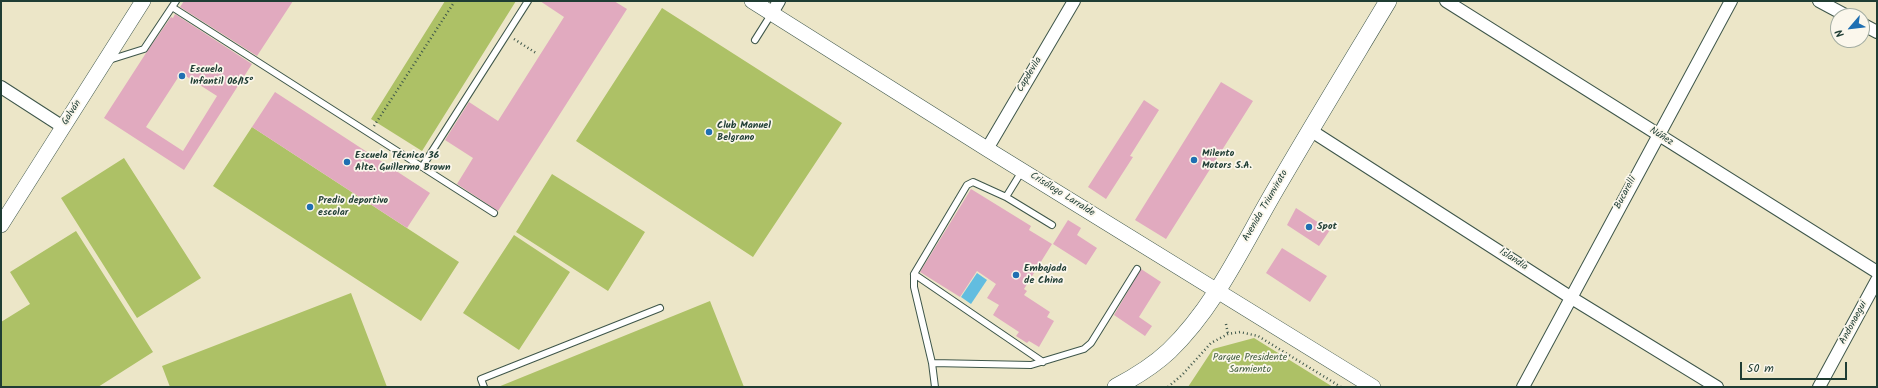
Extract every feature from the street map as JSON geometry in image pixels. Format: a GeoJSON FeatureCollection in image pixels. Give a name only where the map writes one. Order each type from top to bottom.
{"type":"FeatureCollection","features":[{"type":"Feature","properties":{"kind":"main road","name":"Avenida Triunvirato"},"geometry":{"type":"LineString","coordinates":[[1116,387],[1149,367],[1168,352],[1187,332],[1217,291],[1310,130],[1388,1]]}},
{"type":"Feature","properties":{"kind":"street","name":"Galván"},"geometry":{"type":"LineString","coordinates":[[1,224],[143,1]]}},
{"type":"Feature","properties":{"kind":"street","name":"Crisólogo Larralde"},"geometry":{"type":"LineString","coordinates":[[752,1],[776,7],[987,149],[1373,387]]}},
{"type":"Feature","properties":{"kind":"street","name":"Capdevila"},"geometry":{"type":"LineString","coordinates":[[987,149],[1074,1]]}},
{"type":"Feature","properties":{"kind":"street","name":"Núñez"},"geometry":{"type":"LineString","coordinates":[[1446,1],[1877,272]]}},
{"type":"Feature","properties":{"kind":"street","name":"Bucarelli"},"geometry":{"type":"LineString","coordinates":[[1523,387],[1657,135],[1731,1]]}},
{"type":"Feature","properties":{"kind":"street"},"geometry":{"type":"LineString","coordinates":[[1819,1],[1832,8]]}},
{"type":"Feature","properties":{"kind":"street"},"geometry":{"type":"LineString","coordinates":[[1,87],[63,127]]}},
{"type":"Feature","properties":{"kind":"street","name":"Islandia"},"geometry":{"type":"LineString","coordinates":[[1310,130],[1570,297],[1718,387]]}},
{"type":"Feature","properties":{"kind":"street","name":"Andonaegui"},"geometry":{"type":"LineString","coordinates":[[1819,387],[1877,280]]}},
{"type":"Feature","properties":{"kind":"lane"},"geometry":{"type":"LineString","coordinates":[[105,61],[144,50],[176,1]]}},
{"type":"Feature","properties":{"kind":"lane"},"geometry":{"type":"LineString","coordinates":[[422,167],[528,1]]}},
{"type":"Feature","properties":{"kind":"lane"},"geometry":{"type":"LineString","coordinates":[[172,7],[494,212]]}},
{"type":"Feature","properties":{"kind":"lane"},"geometry":{"type":"LineString","coordinates":[[755,40],[776,7]]}},
{"type":"Feature","properties":{"kind":"lane"},"geometry":{"type":"LineString","coordinates":[[1006,197],[1022,171]]}},
{"type":"Feature","properties":{"kind":"lane"},"geometry":{"type":"LineString","coordinates":[[935,387],[932,363],[914,287],[914,274],[967,185],[973,182],[1006,197],[1052,225]]}},
{"type":"Feature","properties":{"kind":"lane"},"geometry":{"type":"LineString","coordinates":[[932,363],[1017,366],[1043,362],[1077,352],[1091,343],[1137,269]]}},
{"type":"Feature","properties":{"kind":"lane"},"geometry":{"type":"LineString","coordinates":[[914,274],[1043,362]]}},
{"type":"Feature","properties":{"kind":"lane"},"geometry":{"type":"LineString","coordinates":[[484,387],[481,379],[660,308]]}},
{"type":"Feature","properties":{"kind":"path"},"geometry":{"type":"LineString","coordinates":[[369,133],[453,4],[452,1]]}},
{"type":"Feature","properties":{"kind":"path"},"geometry":{"type":"LineString","coordinates":[[506,34],[536,53]]}},
{"type":"Feature","properties":{"kind":"path"},"geometry":{"type":"LineString","coordinates":[[1226,324],[1228,334]]}},
{"type":"Feature","properties":{"kind":"path"},"geometry":{"type":"LineString","coordinates":[[1168,387],[1182,375],[1211,343],[1228,334],[1240,332],[1258,336],[1341,387]]}},
{"type":"Feature","properties":{"kind":"green space"},"geometry":{"type":"Polygon","coordinates":[[[445,1],[516,1],[422,151],[371,119],[445,1]]]}},
{"type":"Feature","properties":{"kind":"green space","name":"Club Manuel Belgrano"},"geometry":{"type":"Polygon","coordinates":[[[662,8],[842,123],[753,257],[576,141],[662,8]]]}},
{"type":"Feature","properties":{"kind":"green space","name":"Predio deportivo escolar"},"geometry":{"type":"Polygon","coordinates":[[[252,127],[459,262],[421,321],[213,186],[252,127]]]}},
{"type":"Feature","properties":{"kind":"green space"},"geometry":{"type":"Polygon","coordinates":[[[124,158],[201,278],[137,318],[61,198],[124,158]]]}},
{"type":"Feature","properties":{"kind":"green space"},"geometry":{"type":"Polygon","coordinates":[[[552,174],[645,232],[608,291],[516,232],[552,174]]]}},
{"type":"Feature","properties":{"kind":"green space"},"geometry":{"type":"Polygon","coordinates":[[[76,231],[153,352],[98,387],[1,387],[1,322],[30,304],[10,272],[76,231]]]}},
{"type":"Feature","properties":{"kind":"green space"},"geometry":{"type":"Polygon","coordinates":[[[514,235],[570,272],[519,350],[463,313],[514,235]]]}},
{"type":"Feature","properties":{"kind":"green space"},"geometry":{"type":"Polygon","coordinates":[[[351,293],[387,387],[170,387],[162,366],[351,293]]]}},
{"type":"Feature","properties":{"kind":"green space"},"geometry":{"type":"Polygon","coordinates":[[[710,301],[744,387],[498,387],[710,301]]]}},
{"type":"Feature","properties":{"kind":"green space","name":"Parque Presidente Sarmiento"},"geometry":{"type":"Polygon","coordinates":[[[1254,338],[1333,387],[1188,387],[1213,349],[1254,338]]]}},
{"type":"Feature","properties":{"kind":"water"},"geometry":{"type":"Polygon","coordinates":[[[977,273],[987,280],[971,304],[961,297],[977,273]]]}},
{"type":"Feature","properties":{"kind":"building"},"geometry":{"type":"Polygon","coordinates":[[[184,1],[293,1],[257,56],[180,7],[184,1]]]}},
{"type":"Feature","properties":{"kind":"building"},"geometry":{"type":"Polygon","coordinates":[[[540,1],[614,1],[627,9],[498,211],[457,184],[473,158],[445,140],[469,102],[498,121],[564,17],[540,1]]]}},
{"type":"Feature","properties":{"kind":"building"},"geometry":{"type":"Polygon","coordinates":[[[175,14],[252,64],[184,170],[104,118],[146,53],[171,17],[173,18],[175,14]],[[181,73],[146,127],[183,151],[217,96],[181,73]]]}},
{"type":"Feature","properties":{"kind":"building","name":"Milento Motors S.A."},"geometry":{"type":"Polygon","coordinates":[[[1221,82],[1253,101],[1166,239],[1135,220],[1221,82]]]}},
{"type":"Feature","properties":{"kind":"building"},"geometry":{"type":"Polygon","coordinates":[[[275,92],[430,193],[407,228],[252,127],[275,92]]]}},
{"type":"Feature","properties":{"kind":"building"},"geometry":{"type":"Polygon","coordinates":[[[1144,100],[1159,110],[1130,156],[1133,157],[1106,199],[1088,187],[1144,100]]]}},
{"type":"Feature","properties":{"kind":"building"},"geometry":{"type":"Polygon","coordinates":[[[971,189],[1031,226],[1029,230],[1052,244],[1024,289],[1027,291],[1024,295],[1050,312],[1047,317],[1054,321],[1039,347],[1029,341],[1027,343],[1016,336],[1019,332],[993,315],[999,305],[987,298],[996,284],[977,271],[960,297],[920,272],[971,189]]]}},
{"type":"Feature","properties":{"kind":"building","name":"Spot"},"geometry":{"type":"Polygon","coordinates":[[[1296,208],[1330,230],[1319,246],[1287,225],[1296,208]]]}},
{"type":"Feature","properties":{"kind":"building"},"geometry":{"type":"Polygon","coordinates":[[[1068,220],[1081,228],[1077,235],[1097,248],[1086,265],[1053,244],[1068,220]]]}},
{"type":"Feature","properties":{"kind":"building"},"geometry":{"type":"Polygon","coordinates":[[[1282,248],[1327,276],[1310,302],[1266,273],[1282,248]]]}},
{"type":"Feature","properties":{"kind":"building"},"geometry":{"type":"Polygon","coordinates":[[[1141,269],[1161,282],[1139,317],[1152,326],[1145,336],[1114,315],[1141,269]]]}},
{"type":"Feature","properties":{"kind":"place","name":"Escuela Infantil 06/15°"},"geometry":{"type":"Point","coordinates":[182,76]}},
{"type":"Feature","properties":{"kind":"place","name":"Club Manuel Belgrano"},"geometry":{"type":"Point","coordinates":[709,132]}},
{"type":"Feature","properties":{"kind":"place","name":"Milento Motors S.A."},"geometry":{"type":"Point","coordinates":[1194,160]}},
{"type":"Feature","properties":{"kind":"place","name":"Escuela Técnica 36 Alte. Guillermo Brown"},"geometry":{"type":"Point","coordinates":[347,162]}},
{"type":"Feature","properties":{"kind":"place","name":"Predio deportivo escolar"},"geometry":{"type":"Point","coordinates":[310,207]}},
{"type":"Feature","properties":{"kind":"place","name":"Spot"},"geometry":{"type":"Point","coordinates":[1309,227]}},
{"type":"Feature","properties":{"kind":"place","name":"Embajada de China"},"geometry":{"type":"Point","coordinates":[1016,275]}}]}
